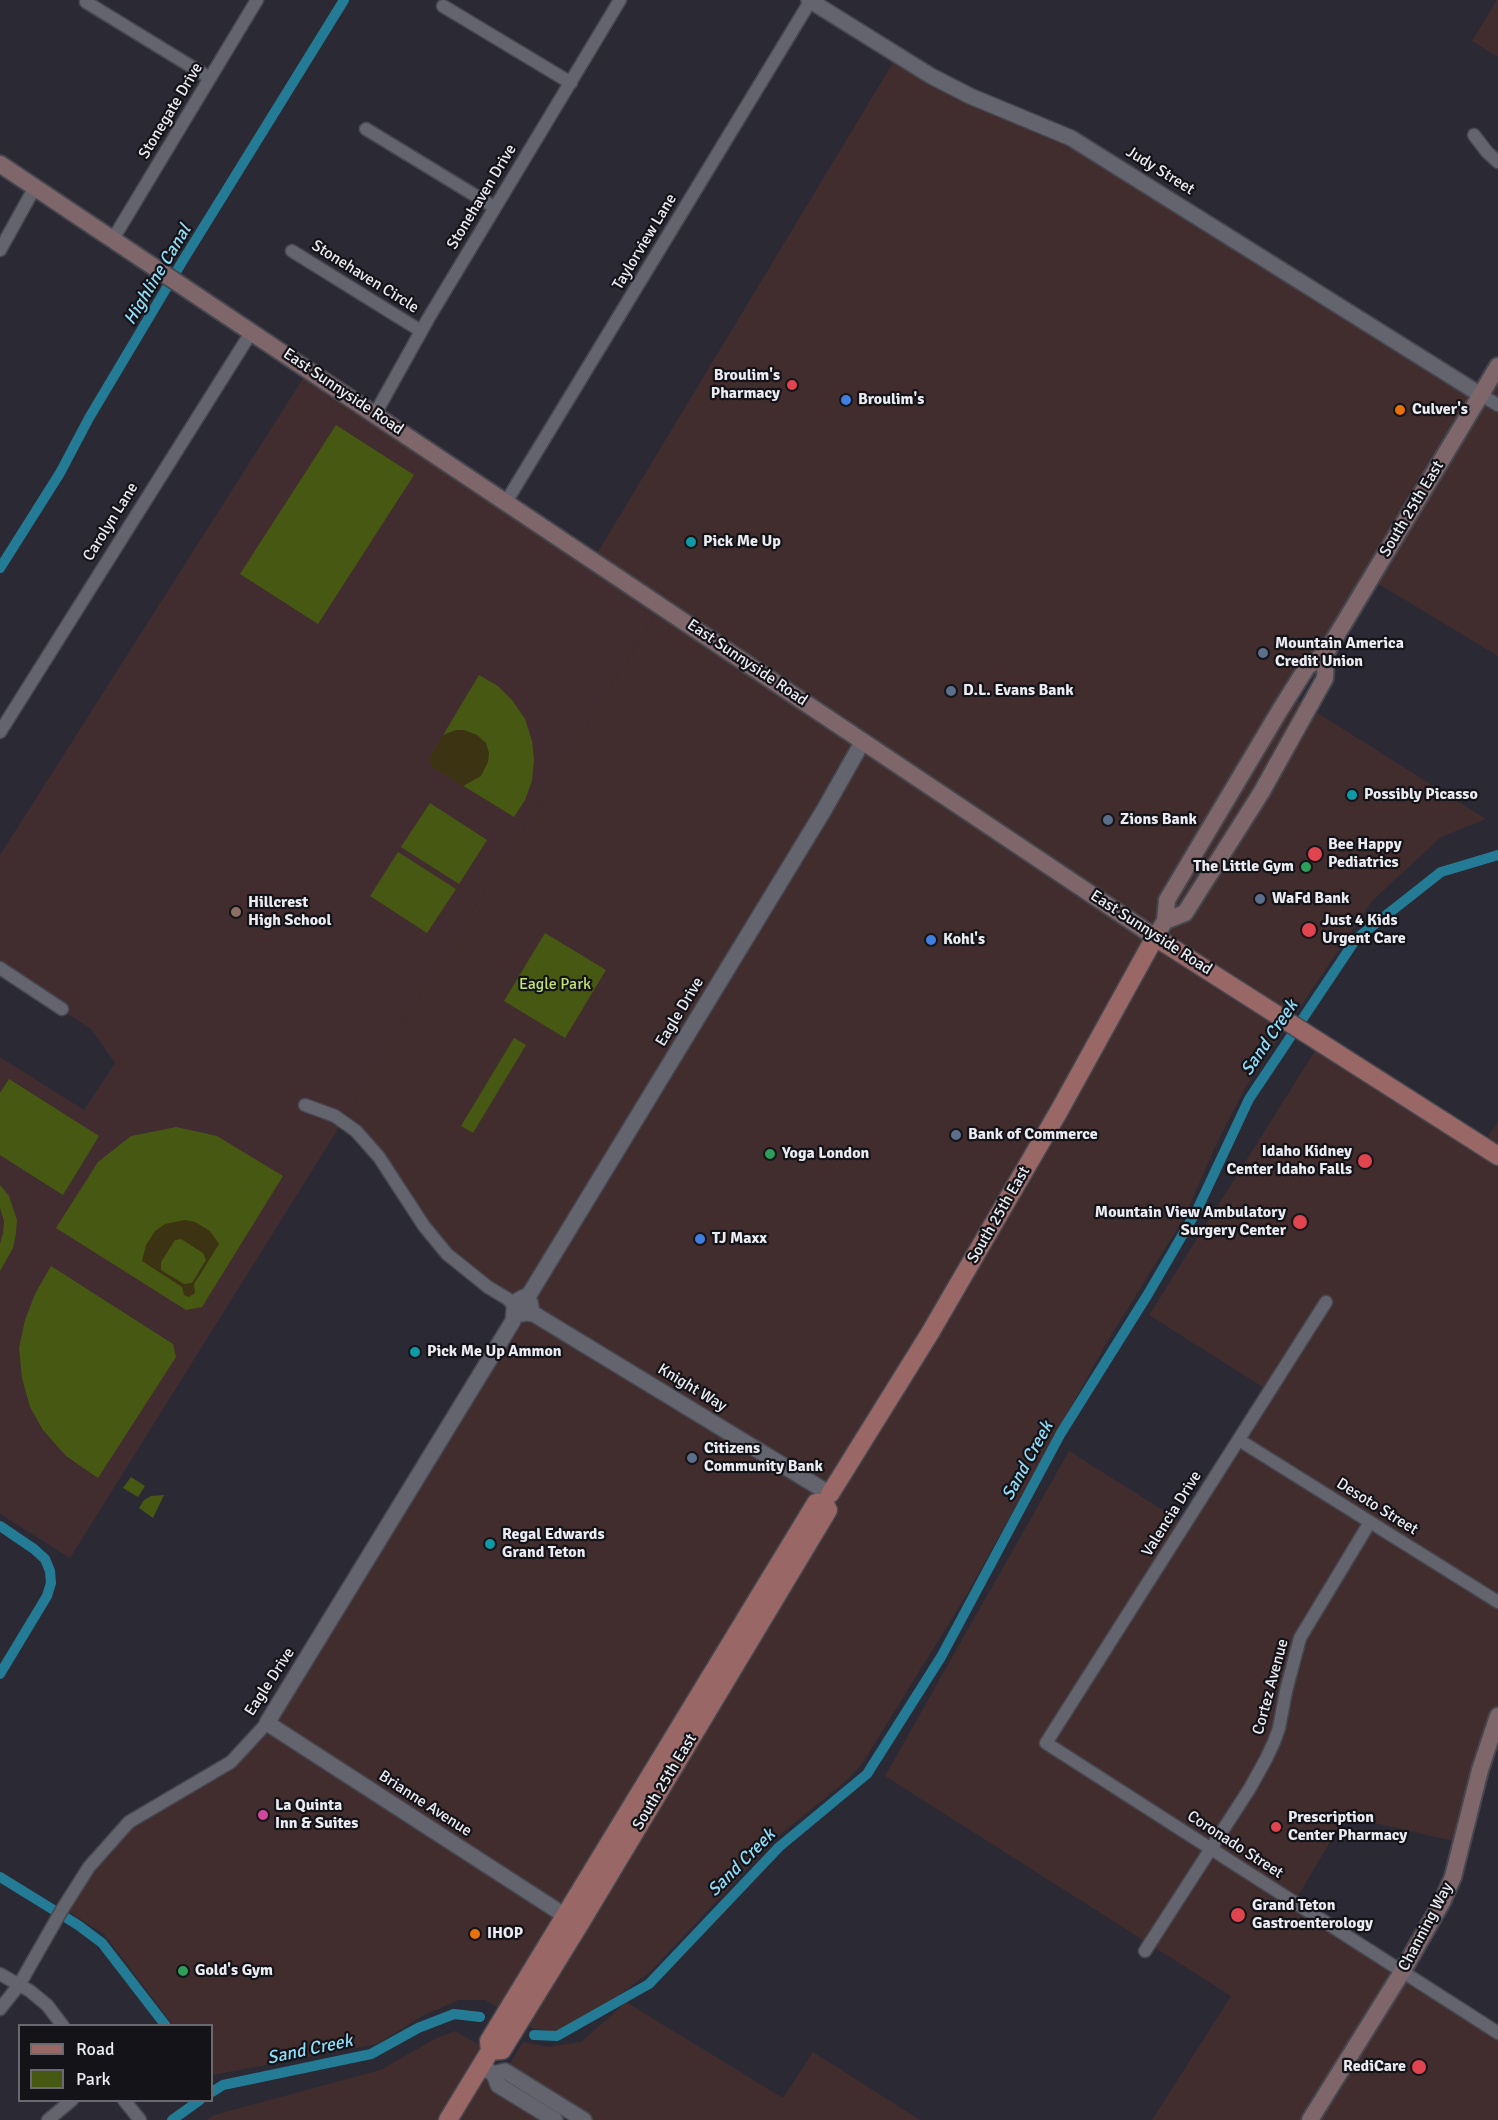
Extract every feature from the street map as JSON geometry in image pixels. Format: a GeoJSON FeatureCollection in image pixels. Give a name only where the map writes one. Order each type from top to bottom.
{"type":"FeatureCollection","features":[{"type":"Feature","properties":{"kind":"main road","name":"East Sunnyside Road"},"geometry":{"type":"LineString","coordinates":[[0,164],[1155,937],[1498,1156]]}},
{"type":"Feature","properties":{"kind":"main road","name":"South 25th East"},"geometry":{"type":"LineString","coordinates":[[448,2120],[502,2050],[601,1888],[816,1503],[827,1498],[930,1333],[1059,1111],[1165,921],[1167,900],[1307,667],[1326,652],[1498,366]]}},
{"type":"Feature","properties":{"kind":"main road","name":"South 25th East"},"geometry":{"type":"LineString","coordinates":[[1165,921],[1185,913],[1261,793],[1325,678],[1326,652]]}},
{"type":"Feature","properties":{"kind":"main road","name":"South 25th East"},"geometry":{"type":"LineString","coordinates":[[489,2064],[489,2041],[606,1847],[704,1702]]}},
{"type":"Feature","properties":{"kind":"main road","name":"Channing Way"},"geometry":{"type":"LineString","coordinates":[[1310,2120],[1402,1972],[1442,1902],[1453,1877],[1480,1770],[1498,1716]]}},
{"type":"Feature","properties":{"kind":"main road"},"geometry":{"type":"LineString","coordinates":[[601,1888],[596,1881],[605,1863],[606,1847]]}},
{"type":"Feature","properties":{"kind":"street","name":"Stonegate Drive"},"geometry":{"type":"LineString","coordinates":[[113,239],[257,0]]}},
{"type":"Feature","properties":{"kind":"street","name":"Stonehaven Drive"},"geometry":{"type":"LineString","coordinates":[[375,414],[494,207],[620,0]]}},
{"type":"Feature","properties":{"kind":"street","name":"Judy Street"},"geometry":{"type":"LineString","coordinates":[[810,0],[931,76],[970,96],[1071,138],[1481,395]]}},
{"type":"Feature","properties":{"kind":"street","name":"Taylorview Lane"},"geometry":{"type":"LineString","coordinates":[[506,502],[810,0]]}},
{"type":"Feature","properties":{"kind":"street"},"geometry":{"type":"LineString","coordinates":[[86,2],[210,78]]}},
{"type":"Feature","properties":{"kind":"street"},"geometry":{"type":"LineString","coordinates":[[443,6],[571,83]]}},
{"type":"Feature","properties":{"kind":"street"},"geometry":{"type":"LineString","coordinates":[[366,129],[494,207]]}},
{"type":"Feature","properties":{"kind":"street"},"geometry":{"type":"LineString","coordinates":[[1474,135],[1498,162]]}},
{"type":"Feature","properties":{"kind":"street"},"geometry":{"type":"LineString","coordinates":[[0,250],[35,187]]}},
{"type":"Feature","properties":{"kind":"street","name":"Stonehaven Circle"},"geometry":{"type":"LineString","coordinates":[[292,251],[421,331]]}},
{"type":"Feature","properties":{"kind":"street","name":"Carolyn Lane"},"geometry":{"type":"LineString","coordinates":[[0,732],[252,331]]}},
{"type":"Feature","properties":{"kind":"street"},"geometry":{"type":"LineString","coordinates":[[1481,395],[1498,405]]}},
{"type":"Feature","properties":{"kind":"street","name":"Eagle Drive"},"geometry":{"type":"LineString","coordinates":[[0,2009],[19,1985],[89,1867],[129,1822],[231,1762],[267,1723],[824,810],[863,741]]}},
{"type":"Feature","properties":{"kind":"street"},"geometry":{"type":"LineString","coordinates":[[0,968],[62,1009]]}},
{"type":"Feature","properties":{"kind":"street","name":"Knight Way"},"geometry":{"type":"LineString","coordinates":[[305,1105],[335,1116],[356,1131],[379,1157],[424,1226],[447,1254],[479,1280],[827,1498]]}},
{"type":"Feature","properties":{"kind":"street","name":"Valencia Drive"},"geometry":{"type":"LineString","coordinates":[[1046,1743],[1326,1302]]}},
{"type":"Feature","properties":{"kind":"street","name":"Desoto Street"},"geometry":{"type":"LineString","coordinates":[[1239,1440],[1498,1602]]}},
{"type":"Feature","properties":{"kind":"street","name":"Cortez Avenue"},"geometry":{"type":"LineString","coordinates":[[1145,1951],[1250,1788],[1274,1742],[1300,1638],[1370,1522]]}},
{"type":"Feature","properties":{"kind":"street","name":"Brianne Avenue"},"geometry":{"type":"LineString","coordinates":[[267,1723],[564,1915]]}},
{"type":"Feature","properties":{"kind":"street","name":"Coronado Street"},"geometry":{"type":"LineString","coordinates":[[1046,1743],[1498,2033]]}},
{"type":"Feature","properties":{"kind":"street"},"geometry":{"type":"LineString","coordinates":[[0,1974],[30,1991],[47,2005],[62,2024]]}},
{"type":"Feature","properties":{"kind":"street"},"geometry":{"type":"LineString","coordinates":[[489,2064],[498,2085],[555,2120]]}},
{"type":"Feature","properties":{"kind":"street"},"geometry":{"type":"LineString","coordinates":[[489,2064],[505,2071],[584,2120]]}},
{"type":"Feature","properties":{"kind":"street"},"geometry":{"type":"LineString","coordinates":[[48,2120],[70,2102]]}},
{"type":"Feature","properties":{"kind":"street"},"geometry":{"type":"LineString","coordinates":[[126,2102],[140,2120]]}},
{"type":"Feature","properties":{"kind":"shaded area"},"geometry":{"type":"Polygon","coordinates":[[[1498,0],[1498,57],[1472,41],[1498,0]]]}},
{"type":"Feature","properties":{"kind":"shaded area"},"geometry":{"type":"Polygon","coordinates":[[[897,56],[1023,116],[1481,395],[1498,366],[1498,656],[1370,579],[1297,700],[1486,819],[1441,837],[1372,901],[1245,1088],[1216,1145],[1184,1218],[1107,1342],[967,1594],[862,1764],[847,1780],[777,1837],[649,1973],[615,1998],[557,2032],[534,2029],[485,2000],[459,2000],[424,2015],[377,2044],[213,2075],[213,2024],[172,2024],[104,1934],[63,1908],[129,1822],[231,1762],[267,1723],[523,1306],[447,1254],[379,1157],[343,1121],[661,606],[593,560],[897,56]]]}},
{"type":"Feature","properties":{"kind":"shaded area","name":"Hillcrest High School"},"geometry":{"type":"Polygon","coordinates":[[[309,369],[661,606],[70,1558],[0,1514],[0,1057],[84,1110],[115,1063],[91,1029],[4,972],[0,979],[0,855],[309,369]]]}},
{"type":"Feature","properties":{"kind":"shaded area"},"geometry":{"type":"Polygon","coordinates":[[[1320,1043],[1482,1145],[1498,1122],[1498,1716],[1462,1843],[1345,1816],[1294,1903],[1498,2033],[1498,2120],[1152,2120],[1231,1996],[885,1776],[1069,1451],[1185,1524],[1269,1391],[1149,1315],[1320,1043]]]}},
{"type":"Feature","properties":{"kind":"shaded area"},"geometry":{"type":"Polygon","coordinates":[[[626,2002],[783,2098],[813,2052],[920,2120],[584,2120],[505,2071],[523,2042],[548,2047],[581,2042],[626,2002]]]}},
{"type":"Feature","properties":{"kind":"shaded area"},"geometry":{"type":"Polygon","coordinates":[[[455,2031],[490,2051],[447,2120],[207,2120],[214,2115],[380,2070],[435,2039],[455,2031]]]}},
{"type":"Feature","properties":{"kind":"shaded area"},"geometry":{"type":"Polygon","coordinates":[[[480,2073],[555,2120],[451,2120],[480,2073]]]}},
{"type":"Feature","properties":{"kind":"green space"},"geometry":{"type":"Polygon","coordinates":[[[336,425],[414,475],[318,624],[240,574],[336,425]]]}},
{"type":"Feature","properties":{"kind":"green space"},"geometry":{"type":"Polygon","coordinates":[[[479,675],[498,686],[512,700],[525,719],[532,741],[534,759],[532,781],[525,800],[514,817],[431,766],[430,757],[479,675]]]}},
{"type":"Feature","properties":{"kind":"green space"},"geometry":{"type":"Polygon","coordinates":[[[430,803],[487,840],[459,884],[401,847],[430,803]]]}},
{"type":"Feature","properties":{"kind":"green space"},"geometry":{"type":"Polygon","coordinates":[[[398,852],[456,889],[427,933],[370,896],[398,852]]]}},
{"type":"Feature","properties":{"kind":"green space","name":"Eagle Park"},"geometry":{"type":"Polygon","coordinates":[[[545,933],[606,970],[565,1038],[504,1001],[545,933]]]}},
{"type":"Feature","properties":{"kind":"green space"},"geometry":{"type":"Polygon","coordinates":[[[514,1038],[526,1045],[473,1133],[461,1126],[514,1038]]]}},
{"type":"Feature","properties":{"kind":"green space"},"geometry":{"type":"Polygon","coordinates":[[[9,1079],[99,1136],[63,1195],[0,1155],[0,1093],[9,1079]]]}},
{"type":"Feature","properties":{"kind":"green space"},"geometry":{"type":"Polygon","coordinates":[[[176,1127],[217,1136],[283,1176],[202,1307],[186,1310],[56,1228],[98,1162],[131,1136],[176,1127]]]}},
{"type":"Feature","properties":{"kind":"green space"},"geometry":{"type":"Polygon","coordinates":[[[0,1185],[9,1196],[17,1220],[13,1248],[0,1271],[0,1244],[4,1221],[0,1208],[0,1185]]]}},
{"type":"Feature","properties":{"kind":"green space"},"geometry":{"type":"Polygon","coordinates":[[[51,1266],[173,1344],[176,1357],[98,1478],[66,1456],[43,1430],[30,1407],[22,1378],[19,1348],[25,1320],[35,1294],[51,1266]]]}},
{"type":"Feature","properties":{"kind":"green space"},"geometry":{"type":"Polygon","coordinates":[[[131,1477],[145,1486],[138,1497],[123,1488],[131,1477]]]}},
{"type":"Feature","properties":{"kind":"green space"},"geometry":{"type":"Polygon","coordinates":[[[164,1495],[153,1518],[139,1508],[144,1500],[151,1496],[164,1495]]]}},
{"type":"Feature","properties":{"kind":"sand"},"geometry":{"type":"Polygon","coordinates":[[[456,730],[464,730],[477,735],[486,743],[489,753],[488,762],[481,776],[463,786],[431,766],[430,757],[443,735],[456,730]]]}},
{"type":"Feature","properties":{"kind":"sand"},"geometry":{"type":"Polygon","coordinates":[[[185,1220],[195,1222],[210,1231],[219,1244],[194,1284],[195,1293],[189,1297],[184,1295],[182,1287],[142,1261],[146,1245],[155,1231],[165,1224],[185,1220]],[[181,1239],[175,1240],[161,1262],[161,1270],[184,1284],[192,1283],[206,1260],[203,1253],[181,1239]]]}},
{"type":"Feature","properties":{"kind":"waterway","name":"Highline Canal"},"geometry":{"type":"LineString","coordinates":[[0,568],[60,473],[89,418],[182,262],[344,0]]}},
{"type":"Feature","properties":{"kind":"waterway","name":"Sand Creek"},"geometry":{"type":"LineString","coordinates":[[534,2035],[557,2036],[649,1984],[779,1847],[867,1774],[941,1657],[1061,1433],[1148,1294],[1197,1210],[1249,1099],[1356,939],[1441,872],[1498,855]]}},
{"type":"Feature","properties":{"kind":"waterway","name":"Highline Canal"},"geometry":{"type":"LineString","coordinates":[[0,1526],[45,1559],[50,1571],[51,1583],[47,1596],[0,1674]]}},
{"type":"Feature","properties":{"kind":"waterway","name":"Highline Canal"},"geometry":{"type":"LineString","coordinates":[[0,1877],[78,1925],[102,1943],[164,2024]]}},
{"type":"Feature","properties":{"kind":"waterway","name":"Sand Creek"},"geometry":{"type":"LineString","coordinates":[[213,2091],[223,2085],[371,2054],[418,2028],[454,2014],[480,2017]]}},
{"type":"Feature","properties":{"kind":"waterway","name":"Sand Creek"},"geometry":{"type":"LineString","coordinates":[[172,2120],[197,2102]]}},
{"type":"Feature","properties":{"kind":"place","name":"Broulim's Pharmacy"},"geometry":{"type":"Point","coordinates":[792,385]}},
{"type":"Feature","properties":{"kind":"place","name":"Broulim's"},"geometry":{"type":"Point","coordinates":[846,400]}},
{"type":"Feature","properties":{"kind":"place","name":"Culver's"},"geometry":{"type":"Point","coordinates":[1400,410]}},
{"type":"Feature","properties":{"kind":"place","name":"Pick Me Up"},"geometry":{"type":"Point","coordinates":[691,542]}},
{"type":"Feature","properties":{"kind":"place","name":"Mountain America Credit Union"},"geometry":{"type":"Point","coordinates":[1263,653]}},
{"type":"Feature","properties":{"kind":"place","name":"D.L. Evans Bank"},"geometry":{"type":"Point","coordinates":[951,691]}},
{"type":"Feature","properties":{"kind":"place","name":"Possibly Picasso"},"geometry":{"type":"Point","coordinates":[1352,795]}},
{"type":"Feature","properties":{"kind":"place","name":"Zions Bank"},"geometry":{"type":"Point","coordinates":[1108,820]}},
{"type":"Feature","properties":{"kind":"place","name":"Bee Happy Pediatrics"},"geometry":{"type":"Point","coordinates":[1315,854]}},
{"type":"Feature","properties":{"kind":"place","name":"The Little Gym"},"geometry":{"type":"Point","coordinates":[1306,867]}},
{"type":"Feature","properties":{"kind":"place","name":"WaFd Bank"},"geometry":{"type":"Point","coordinates":[1260,899]}},
{"type":"Feature","properties":{"kind":"place","name":"Hillcrest High School"},"geometry":{"type":"Point","coordinates":[236,912]}},
{"type":"Feature","properties":{"kind":"place","name":"Just 4 Kids Urgent Care"},"geometry":{"type":"Point","coordinates":[1309,930]}},
{"type":"Feature","properties":{"kind":"place","name":"Kohl's"},"geometry":{"type":"Point","coordinates":[931,940]}},
{"type":"Feature","properties":{"kind":"place","name":"Bank of Commerce"},"geometry":{"type":"Point","coordinates":[956,1135]}},
{"type":"Feature","properties":{"kind":"place","name":"Yoga London"},"geometry":{"type":"Point","coordinates":[770,1154]}},
{"type":"Feature","properties":{"kind":"place","name":"Idaho Kidney Center Idaho Falls"},"geometry":{"type":"Point","coordinates":[1365,1161]}},
{"type":"Feature","properties":{"kind":"place","name":"Mountain View Ambulatory Surgery Center"},"geometry":{"type":"Point","coordinates":[1300,1222]}},
{"type":"Feature","properties":{"kind":"place","name":"TJ Maxx"},"geometry":{"type":"Point","coordinates":[700,1239]}},
{"type":"Feature","properties":{"kind":"place","name":"Pick Me Up Ammon"},"geometry":{"type":"Point","coordinates":[415,1352]}},
{"type":"Feature","properties":{"kind":"place","name":"Citizens Community Bank"},"geometry":{"type":"Point","coordinates":[692,1458]}},
{"type":"Feature","properties":{"kind":"place","name":"Regal Edwards Grand Teton"},"geometry":{"type":"Point","coordinates":[490,1544]}},
{"type":"Feature","properties":{"kind":"place","name":"La Quinta Inn & Suites"},"geometry":{"type":"Point","coordinates":[263,1815]}},
{"type":"Feature","properties":{"kind":"place","name":"Prescription Center Pharmacy"},"geometry":{"type":"Point","coordinates":[1276,1827]}},
{"type":"Feature","properties":{"kind":"place","name":"Grand Teton Gastroenterology"},"geometry":{"type":"Point","coordinates":[1238,1915]}},
{"type":"Feature","properties":{"kind":"place","name":"IHOP"},"geometry":{"type":"Point","coordinates":[475,1934]}},
{"type":"Feature","properties":{"kind":"place","name":"Gold's Gym"},"geometry":{"type":"Point","coordinates":[183,1971]}},
{"type":"Feature","properties":{"kind":"place","name":"RediCare"},"geometry":{"type":"Point","coordinates":[1419,2067]}}]}
